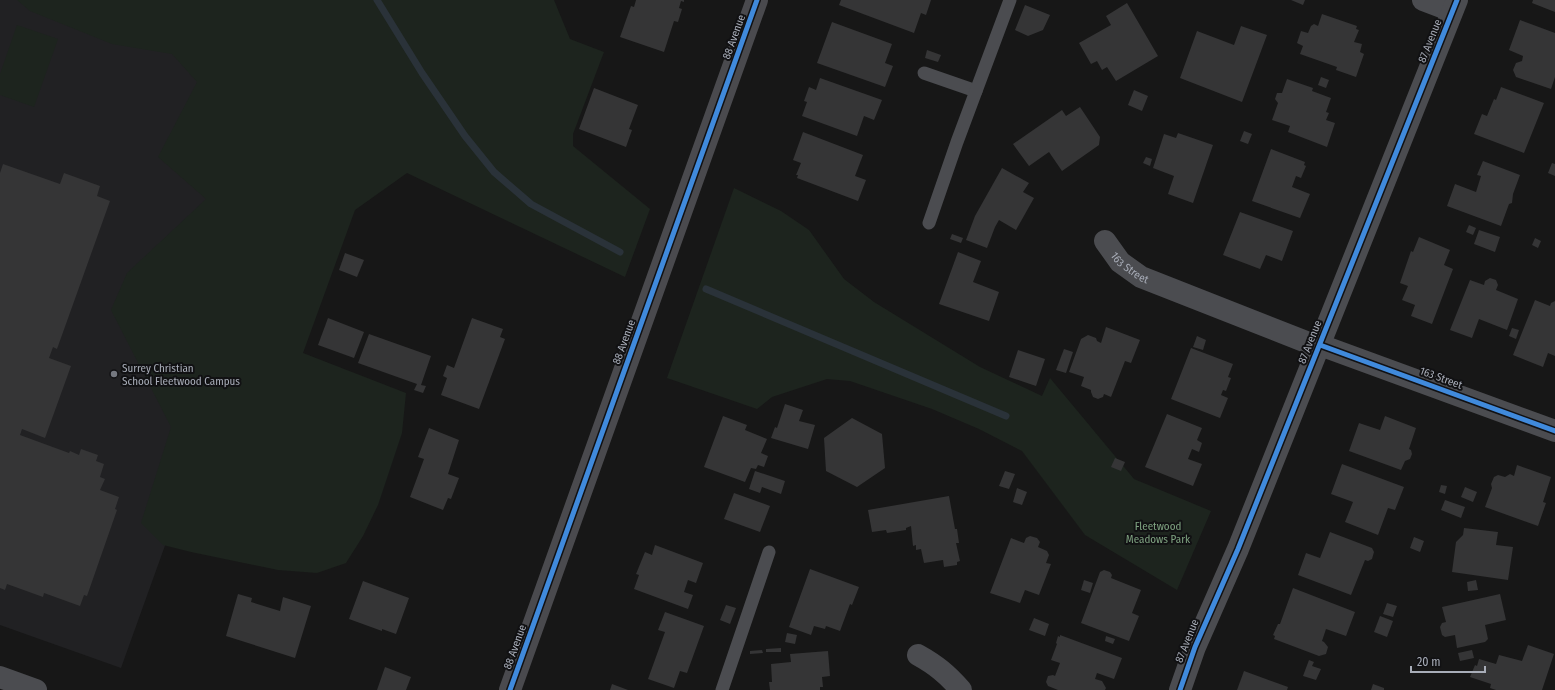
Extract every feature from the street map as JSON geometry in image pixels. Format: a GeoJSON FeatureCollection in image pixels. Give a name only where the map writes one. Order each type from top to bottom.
{"type":"FeatureCollection","features":[{"type":"Feature","properties":{"kind":"main road","name":"88 Avenue"},"geometry":{"type":"LineString","coordinates":[[510,690],[757,0]]}},
{"type":"Feature","properties":{"kind":"street"},"geometry":{"type":"LineString","coordinates":[[1423,0],[1455,6]]}},
{"type":"Feature","properties":{"kind":"street","name":"87 Avenue"},"geometry":{"type":"LineString","coordinates":[[1180,690],[1195,647],[1238,549],[1455,6]]}},
{"type":"Feature","properties":{"kind":"street","name":"163 Street"},"geometry":{"type":"LineString","coordinates":[[1105,241],[1115,257],[1125,267],[1141,277],[1319,346],[1555,431]]}},
{"type":"Feature","properties":{"kind":"street"},"geometry":{"type":"LineString","coordinates":[[918,655],[945,672],[961,690]]}},
{"type":"Feature","properties":{"kind":"street"},"geometry":{"type":"LineString","coordinates":[[0,677],[36,690]]}},
{"type":"Feature","properties":{"kind":"lane"},"geometry":{"type":"LineString","coordinates":[[930,223],[976,91],[1010,0]]}},
{"type":"Feature","properties":{"kind":"lane"},"geometry":{"type":"LineString","coordinates":[[924,73],[976,91]]}},
{"type":"Feature","properties":{"kind":"lane"},"geometry":{"type":"LineString","coordinates":[[722,690],[769,552]]}},
{"type":"Feature","properties":{"kind":"shaded area","name":"Surrey Christian School Fleetwood Campus"},"geometry":{"type":"Polygon","coordinates":[[[0,0],[361,0],[121,668],[0,625],[0,0]]]}},
{"type":"Feature","properties":{"kind":"green space"},"geometry":{"type":"Polygon","coordinates":[[[17,0],[554,0],[570,39],[604,52],[573,134],[573,146],[650,209],[625,277],[407,173],[355,210],[303,353],[406,393],[402,433],[378,505],[363,536],[346,563],[317,573],[278,570],[163,545],[141,523],[171,427],[111,310],[127,273],[206,199],[158,157],[197,82],[172,54],[112,44],[30,11],[17,0]]]}},
{"type":"Feature","properties":{"kind":"green space"},"geometry":{"type":"Polygon","coordinates":[[[17,25],[58,39],[34,107],[0,95],[0,74],[17,25]]]}},
{"type":"Feature","properties":{"kind":"green space","name":"Fleetwood Meadows Park"},"geometry":{"type":"Polygon","coordinates":[[[734,188],[781,211],[809,230],[844,279],[874,302],[980,367],[1042,396],[1050,378],[1134,479],[1211,511],[1177,590],[1085,535],[1022,451],[979,429],[932,409],[850,381],[827,379],[772,397],[757,409],[667,378],[734,188]]]}},
{"type":"Feature","properties":{"kind":"building"},"geometry":{"type":"Polygon","coordinates":[[[636,0],[684,0],[684,2],[681,1],[679,8],[682,9],[678,22],[674,21],[664,52],[620,37],[631,6],[634,7],[636,0]]]}},
{"type":"Feature","properties":{"kind":"building"},"geometry":{"type":"Polygon","coordinates":[[[841,0],[931,0],[926,15],[921,13],[914,33],[839,5],[841,0]]]}},
{"type":"Feature","properties":{"kind":"building"},"geometry":{"type":"Polygon","coordinates":[[[1291,0],[1305,0],[1303,5],[1291,0]]]}},
{"type":"Feature","properties":{"kind":"building"},"geometry":{"type":"Polygon","coordinates":[[[1533,0],[1555,0],[1555,12],[1532,3],[1533,0]]]}},
{"type":"Feature","properties":{"kind":"building"},"geometry":{"type":"Polygon","coordinates":[[[1127,3],[1158,56],[1116,81],[1107,67],[1102,70],[1097,61],[1091,64],[1079,43],[1111,25],[1106,16],[1127,3]]]}},
{"type":"Feature","properties":{"kind":"building"},"geometry":{"type":"Polygon","coordinates":[[[1025,5],[1050,15],[1043,30],[1028,36],[1015,30],[1025,5]]]}},
{"type":"Feature","properties":{"kind":"building"},"geometry":{"type":"Polygon","coordinates":[[[1322,14],[1357,26],[1356,29],[1359,30],[1354,42],[1362,44],[1360,52],[1364,54],[1356,77],[1336,70],[1337,67],[1300,54],[1303,46],[1297,43],[1301,31],[1308,33],[1311,26],[1314,24],[1318,26],[1322,14]]]}},
{"type":"Feature","properties":{"kind":"building"},"geometry":{"type":"Polygon","coordinates":[[[1520,20],[1555,33],[1555,77],[1551,89],[1516,77],[1513,70],[1516,63],[1522,61],[1523,56],[1509,50],[1520,20]]]}},
{"type":"Feature","properties":{"kind":"building"},"geometry":{"type":"Polygon","coordinates":[[[832,22],[892,44],[885,63],[893,66],[885,87],[817,63],[832,22]]]}},
{"type":"Feature","properties":{"kind":"building"},"geometry":{"type":"Polygon","coordinates":[[[1241,26],[1267,35],[1242,102],[1180,78],[1197,31],[1234,45],[1241,26]]]}},
{"type":"Feature","properties":{"kind":"building"},"geometry":{"type":"Polygon","coordinates":[[[927,50],[941,55],[938,62],[925,58],[927,50]]]}},
{"type":"Feature","properties":{"kind":"building"},"geometry":{"type":"Polygon","coordinates":[[[1321,77],[1329,80],[1326,88],[1318,85],[1321,77]]]}},
{"type":"Feature","properties":{"kind":"building"},"geometry":{"type":"Polygon","coordinates":[[[820,78],[882,100],[874,120],[864,116],[857,136],[802,116],[807,102],[804,101],[809,87],[816,90],[820,78]]]}},
{"type":"Feature","properties":{"kind":"building"},"geometry":{"type":"Polygon","coordinates":[[[1287,79],[1313,88],[1312,91],[1331,98],[1326,112],[1329,113],[1326,120],[1335,123],[1327,147],[1288,132],[1290,126],[1272,120],[1278,103],[1275,99],[1277,93],[1282,93],[1287,79]]]}},
{"type":"Feature","properties":{"kind":"building"},"geometry":{"type":"Polygon","coordinates":[[[1501,87],[1544,103],[1524,153],[1474,134],[1482,114],[1487,116],[1501,87]]]}},
{"type":"Feature","properties":{"kind":"building"},"geometry":{"type":"Polygon","coordinates":[[[594,88],[638,105],[629,129],[632,130],[626,147],[579,129],[594,88]]]}},
{"type":"Feature","properties":{"kind":"building"},"geometry":{"type":"Polygon","coordinates":[[[1134,90],[1148,96],[1142,111],[1128,105],[1134,90]]]}},
{"type":"Feature","properties":{"kind":"building"},"geometry":{"type":"Polygon","coordinates":[[[1080,107],[1100,137],[1099,145],[1062,171],[1049,152],[1029,166],[1013,144],[1062,110],[1066,116],[1080,107]]]}},
{"type":"Feature","properties":{"kind":"building"},"geometry":{"type":"Polygon","coordinates":[[[1244,131],[1252,134],[1248,144],[1240,141],[1244,131]]]}},
{"type":"Feature","properties":{"kind":"building"},"geometry":{"type":"Polygon","coordinates":[[[803,132],[863,155],[855,176],[866,180],[858,201],[797,178],[798,175],[796,175],[801,163],[793,160],[803,132]]]}},
{"type":"Feature","properties":{"kind":"building"},"geometry":{"type":"Polygon","coordinates":[[[1178,133],[1213,145],[1193,203],[1168,194],[1174,176],[1153,168],[1164,134],[1176,138],[1178,133]]]}},
{"type":"Feature","properties":{"kind":"building"},"geometry":{"type":"Polygon","coordinates":[[[1271,149],[1305,162],[1304,165],[1306,166],[1301,178],[1296,176],[1292,187],[1310,194],[1300,218],[1252,201],[1271,149]]]}},
{"type":"Feature","properties":{"kind":"building"},"geometry":{"type":"Polygon","coordinates":[[[1146,157],[1152,159],[1150,166],[1143,163],[1146,157]]]}},
{"type":"Feature","properties":{"kind":"building"},"geometry":{"type":"Polygon","coordinates":[[[1483,161],[1520,175],[1513,194],[1512,203],[1509,204],[1501,226],[1447,206],[1455,184],[1476,192],[1481,176],[1477,175],[1483,161]]]}},
{"type":"Feature","properties":{"kind":"building"},"geometry":{"type":"Polygon","coordinates":[[[1552,163],[1555,164],[1555,176],[1548,173],[1552,163]]]}},
{"type":"Feature","properties":{"kind":"building"},"geometry":{"type":"Polygon","coordinates":[[[3,164],[60,184],[64,173],[100,186],[97,196],[110,201],[57,349],[53,347],[49,358],[71,366],[45,438],[22,429],[20,435],[69,453],[70,451],[79,455],[81,449],[98,455],[96,461],[104,464],[100,477],[105,479],[100,490],[119,497],[115,509],[117,510],[87,596],[84,595],[80,606],[44,593],[43,597],[7,584],[5,590],[0,588],[0,173],[3,164]]]}},
{"type":"Feature","properties":{"kind":"building"},"geometry":{"type":"Polygon","coordinates":[[[1002,168],[1029,183],[1023,192],[1034,198],[1016,230],[999,220],[987,248],[966,240],[975,216],[1002,168]]]}},
{"type":"Feature","properties":{"kind":"building"},"geometry":{"type":"Polygon","coordinates":[[[1240,212],[1293,231],[1282,261],[1266,255],[1260,269],[1223,255],[1240,212]]]}},
{"type":"Feature","properties":{"kind":"building"},"geometry":{"type":"Polygon","coordinates":[[[1469,225],[1476,228],[1473,235],[1466,232],[1469,225]]]}},
{"type":"Feature","properties":{"kind":"building"},"geometry":{"type":"Polygon","coordinates":[[[1479,230],[1500,237],[1495,252],[1474,244],[1479,230]]]}},
{"type":"Feature","properties":{"kind":"building"},"geometry":{"type":"Polygon","coordinates":[[[952,234],[963,238],[961,243],[950,239],[952,234]]]}},
{"type":"Feature","properties":{"kind":"building"},"geometry":{"type":"Polygon","coordinates":[[[1419,237],[1450,250],[1444,265],[1453,269],[1432,324],[1411,316],[1415,305],[1402,300],[1408,286],[1400,283],[1411,251],[1413,252],[1419,237]]]}},
{"type":"Feature","properties":{"kind":"building"},"geometry":{"type":"Polygon","coordinates":[[[1535,238],[1541,241],[1538,248],[1532,245],[1535,238]]]}},
{"type":"Feature","properties":{"kind":"building"},"geometry":{"type":"Polygon","coordinates":[[[958,252],[981,261],[973,282],[999,292],[989,321],[939,304],[958,252]]]}},
{"type":"Feature","properties":{"kind":"building"},"geometry":{"type":"Polygon","coordinates":[[[345,253],[364,260],[357,277],[339,270],[345,253]]]}},
{"type":"Feature","properties":{"kind":"building"},"geometry":{"type":"Polygon","coordinates":[[[1490,278],[1496,280],[1498,285],[1496,290],[1518,299],[1507,330],[1479,319],[1472,338],[1450,330],[1470,280],[1484,285],[1485,281],[1490,278]]]}},
{"type":"Feature","properties":{"kind":"building"},"geometry":{"type":"Polygon","coordinates":[[[1535,300],[1550,306],[1551,303],[1555,301],[1555,356],[1548,353],[1543,367],[1513,355],[1535,300]]]}},
{"type":"Feature","properties":{"kind":"building"},"geometry":{"type":"Polygon","coordinates":[[[328,318],[364,332],[354,358],[318,345],[328,318]]]}},
{"type":"Feature","properties":{"kind":"building"},"geometry":{"type":"Polygon","coordinates":[[[472,318],[503,329],[500,337],[505,339],[479,409],[441,395],[447,378],[443,376],[447,365],[454,368],[472,318]]]}},
{"type":"Feature","properties":{"kind":"building"},"geometry":{"type":"Polygon","coordinates":[[[1106,327],[1140,340],[1131,363],[1125,361],[1111,397],[1104,394],[1103,397],[1098,399],[1093,397],[1091,390],[1081,386],[1084,377],[1069,372],[1081,339],[1088,335],[1096,338],[1097,341],[1101,343],[1106,327]]]}},
{"type":"Feature","properties":{"kind":"building"},"geometry":{"type":"Polygon","coordinates":[[[1512,328],[1519,330],[1516,339],[1509,336],[1512,328]]]}},
{"type":"Feature","properties":{"kind":"building"},"geometry":{"type":"Polygon","coordinates":[[[369,334],[431,356],[421,385],[426,386],[423,393],[414,390],[417,384],[358,363],[369,334]]]}},
{"type":"Feature","properties":{"kind":"building"},"geometry":{"type":"Polygon","coordinates":[[[1197,336],[1206,340],[1203,350],[1193,347],[1197,336]]]}},
{"type":"Feature","properties":{"kind":"building"},"geometry":{"type":"Polygon","coordinates":[[[1191,348],[1233,364],[1228,377],[1231,378],[1226,391],[1223,390],[1221,395],[1228,398],[1220,418],[1171,399],[1191,348]]]}},
{"type":"Feature","properties":{"kind":"building"},"geometry":{"type":"Polygon","coordinates":[[[1064,349],[1073,352],[1066,373],[1056,370],[1064,349]]]}},
{"type":"Feature","properties":{"kind":"building"},"geometry":{"type":"Polygon","coordinates":[[[1018,350],[1045,359],[1036,386],[1009,377],[1018,350]]]}},
{"type":"Feature","properties":{"kind":"building"},"geometry":{"type":"Polygon","coordinates":[[[785,404],[803,410],[799,421],[815,425],[808,449],[771,438],[775,427],[777,428],[785,404]]]}},
{"type":"Feature","properties":{"kind":"building"},"geometry":{"type":"Polygon","coordinates":[[[1167,414],[1202,428],[1197,440],[1202,443],[1199,452],[1192,449],[1188,459],[1202,464],[1193,486],[1145,467],[1167,414]]]}},
{"type":"Feature","properties":{"kind":"building"},"geometry":{"type":"Polygon","coordinates":[[[723,416],[747,425],[745,430],[767,439],[761,453],[768,456],[764,467],[758,465],[756,469],[751,468],[745,482],[704,467],[723,416]]]}},
{"type":"Feature","properties":{"kind":"building"},"geometry":{"type":"Polygon","coordinates":[[[1385,416],[1416,428],[1409,449],[1411,450],[1412,454],[1410,459],[1405,461],[1401,470],[1349,451],[1359,423],[1380,430],[1385,416]]]}},
{"type":"Feature","properties":{"kind":"building"},"geometry":{"type":"Polygon","coordinates":[[[852,418],[882,434],[885,468],[857,487],[826,471],[824,438],[852,418]]]}},
{"type":"Feature","properties":{"kind":"building"},"geometry":{"type":"Polygon","coordinates":[[[429,428],[459,440],[448,474],[459,478],[451,499],[448,498],[443,510],[410,497],[424,459],[418,457],[429,428]]]}},
{"type":"Feature","properties":{"kind":"building"},"geometry":{"type":"Polygon","coordinates":[[[1115,458],[1125,462],[1121,471],[1111,467],[1115,458]]]}},
{"type":"Feature","properties":{"kind":"building"},"geometry":{"type":"Polygon","coordinates":[[[1342,464],[1404,487],[1395,510],[1388,508],[1378,535],[1345,522],[1353,502],[1331,494],[1342,464]]]}},
{"type":"Feature","properties":{"kind":"building"},"geometry":{"type":"Polygon","coordinates":[[[1517,465],[1551,477],[1543,502],[1546,503],[1538,526],[1485,507],[1492,488],[1491,484],[1494,477],[1498,475],[1505,477],[1510,474],[1514,476],[1517,465]]]}},
{"type":"Feature","properties":{"kind":"building"},"geometry":{"type":"Polygon","coordinates":[[[755,471],[785,481],[781,494],[762,487],[760,493],[749,489],[755,471]]]}},
{"type":"Feature","properties":{"kind":"building"},"geometry":{"type":"Polygon","coordinates":[[[1005,471],[1015,474],[1009,489],[999,486],[1005,471]]]}},
{"type":"Feature","properties":{"kind":"building"},"geometry":{"type":"Polygon","coordinates":[[[1441,485],[1447,486],[1445,494],[1439,492],[1441,485]]]}},
{"type":"Feature","properties":{"kind":"building"},"geometry":{"type":"Polygon","coordinates":[[[1465,487],[1477,492],[1473,502],[1461,497],[1465,487]]]}},
{"type":"Feature","properties":{"kind":"building"},"geometry":{"type":"Polygon","coordinates":[[[1017,488],[1027,492],[1022,505],[1013,502],[1017,488]]]}},
{"type":"Feature","properties":{"kind":"building"},"geometry":{"type":"Polygon","coordinates":[[[734,493],[770,506],[760,532],[724,519],[734,493]]]}},
{"type":"Feature","properties":{"kind":"building"},"geometry":{"type":"Polygon","coordinates":[[[949,496],[959,543],[956,543],[960,561],[957,562],[957,565],[944,567],[943,560],[924,563],[921,549],[916,550],[916,545],[913,546],[911,526],[906,528],[906,530],[887,533],[886,530],[872,532],[868,510],[949,496]]]}},
{"type":"Feature","properties":{"kind":"building"},"geometry":{"type":"Polygon","coordinates":[[[1445,500],[1465,507],[1461,518],[1441,510],[1445,500]]]}},
{"type":"Feature","properties":{"kind":"building"},"geometry":{"type":"Polygon","coordinates":[[[1464,528],[1498,532],[1496,545],[1513,547],[1508,580],[1452,572],[1456,542],[1463,535],[1464,528]]]}},
{"type":"Feature","properties":{"kind":"building"},"geometry":{"type":"Polygon","coordinates":[[[1330,532],[1372,548],[1374,552],[1372,559],[1368,561],[1365,560],[1351,595],[1298,575],[1306,553],[1320,558],[1330,532]]]}},
{"type":"Feature","properties":{"kind":"building"},"geometry":{"type":"Polygon","coordinates":[[[1030,536],[1037,538],[1040,542],[1038,547],[1047,551],[1049,555],[1046,563],[1051,564],[1039,595],[1025,590],[1020,603],[990,593],[1011,538],[1024,543],[1026,538],[1030,536]]]}},
{"type":"Feature","properties":{"kind":"building"},"geometry":{"type":"Polygon","coordinates":[[[1414,537],[1424,541],[1420,552],[1410,548],[1414,537]]]}},
{"type":"Feature","properties":{"kind":"building"},"geometry":{"type":"Polygon","coordinates":[[[655,545],[703,563],[696,583],[688,580],[684,592],[693,595],[688,609],[634,589],[639,575],[636,574],[645,552],[652,555],[655,545]]]}},
{"type":"Feature","properties":{"kind":"building"},"geometry":{"type":"Polygon","coordinates":[[[810,569],[859,587],[852,605],[850,604],[840,631],[826,626],[825,629],[814,626],[811,635],[789,627],[810,569]]]}},
{"type":"Feature","properties":{"kind":"building"},"geometry":{"type":"Polygon","coordinates":[[[1104,570],[1110,572],[1112,575],[1111,578],[1141,590],[1132,613],[1139,616],[1129,641],[1081,623],[1100,572],[1104,570]]]}},
{"type":"Feature","properties":{"kind":"building"},"geometry":{"type":"Polygon","coordinates":[[[1084,580],[1093,583],[1090,593],[1081,590],[1084,580]]]}},
{"type":"Feature","properties":{"kind":"building"},"geometry":{"type":"Polygon","coordinates":[[[1476,580],[1478,590],[1468,591],[1467,582],[1476,580]]]}},
{"type":"Feature","properties":{"kind":"building"},"geometry":{"type":"Polygon","coordinates":[[[363,581],[409,598],[396,634],[382,629],[382,631],[349,619],[363,581]]]}},
{"type":"Feature","properties":{"kind":"building"},"geometry":{"type":"Polygon","coordinates":[[[1293,588],[1355,612],[1346,636],[1326,629],[1322,641],[1328,647],[1326,654],[1319,656],[1274,639],[1275,636],[1273,635],[1278,624],[1280,624],[1293,588]]]}},
{"type":"Feature","properties":{"kind":"building"},"geometry":{"type":"Polygon","coordinates":[[[238,594],[252,598],[251,602],[280,611],[283,597],[311,606],[295,658],[226,636],[238,594]]]}},
{"type":"Feature","properties":{"kind":"building"},"geometry":{"type":"Polygon","coordinates":[[[1500,594],[1506,620],[1485,625],[1488,639],[1485,642],[1457,648],[1455,635],[1445,637],[1442,635],[1440,627],[1442,623],[1446,622],[1442,607],[1500,594]]]}},
{"type":"Feature","properties":{"kind":"building"},"geometry":{"type":"Polygon","coordinates":[[[1387,603],[1397,606],[1393,617],[1383,614],[1387,603]]]}},
{"type":"Feature","properties":{"kind":"building"},"geometry":{"type":"Polygon","coordinates":[[[726,605],[736,608],[730,624],[720,620],[726,605]]]}},
{"type":"Feature","properties":{"kind":"building"},"geometry":{"type":"Polygon","coordinates":[[[665,612],[704,626],[687,673],[680,671],[674,688],[648,679],[665,632],[658,630],[665,612]]]}},
{"type":"Feature","properties":{"kind":"building"},"geometry":{"type":"Polygon","coordinates":[[[1380,616],[1393,621],[1387,637],[1374,632],[1380,616]]]}},
{"type":"Feature","properties":{"kind":"building"},"geometry":{"type":"Polygon","coordinates":[[[1034,618],[1049,624],[1045,636],[1029,630],[1034,618]]]}},
{"type":"Feature","properties":{"kind":"building"},"geometry":{"type":"Polygon","coordinates":[[[787,633],[797,635],[795,644],[785,642],[787,633]]]}},
{"type":"Feature","properties":{"kind":"building"},"geometry":{"type":"Polygon","coordinates":[[[1060,635],[1122,658],[1114,679],[1097,673],[1095,679],[1102,681],[1106,688],[1105,690],[1058,690],[1048,686],[1046,682],[1048,676],[1055,676],[1060,663],[1051,660],[1057,644],[1058,636],[1060,637],[1060,635]]]}},
{"type":"Feature","properties":{"kind":"building"},"geometry":{"type":"Polygon","coordinates":[[[1106,636],[1115,639],[1113,644],[1105,641],[1106,636]]]}},
{"type":"Feature","properties":{"kind":"building"},"geometry":{"type":"Polygon","coordinates":[[[1528,645],[1554,654],[1542,690],[1496,690],[1490,688],[1491,684],[1470,677],[1475,665],[1477,666],[1479,659],[1496,664],[1499,655],[1522,661],[1528,645]]]}},
{"type":"Feature","properties":{"kind":"building"},"geometry":{"type":"Polygon","coordinates":[[[781,648],[781,652],[766,652],[766,649],[781,648]]]}},
{"type":"Feature","properties":{"kind":"building"},"geometry":{"type":"Polygon","coordinates":[[[762,650],[763,653],[750,654],[750,651],[762,650]]]}},
{"type":"Feature","properties":{"kind":"building"},"geometry":{"type":"Polygon","coordinates":[[[1472,650],[1474,658],[1460,661],[1458,653],[1472,650]]]}},
{"type":"Feature","properties":{"kind":"building"},"geometry":{"type":"Polygon","coordinates":[[[828,651],[830,676],[822,677],[823,687],[820,687],[820,690],[770,690],[769,682],[772,682],[771,664],[791,662],[790,654],[828,651]]]}},
{"type":"Feature","properties":{"kind":"building"},"geometry":{"type":"Polygon","coordinates":[[[1309,660],[1314,662],[1312,666],[1321,669],[1316,680],[1303,676],[1309,660]]]}},
{"type":"Feature","properties":{"kind":"building"},"geometry":{"type":"Polygon","coordinates":[[[385,667],[411,677],[406,690],[377,690],[385,667]]]}},
{"type":"Feature","properties":{"kind":"building"},"geometry":{"type":"Polygon","coordinates":[[[1244,671],[1288,687],[1287,690],[1237,690],[1244,671]]]}},
{"type":"Feature","properties":{"kind":"building"},"geometry":{"type":"Polygon","coordinates":[[[612,684],[628,690],[610,690],[612,684]]]}},
{"type":"Feature","properties":{"kind":"building"},"geometry":{"type":"Polygon","coordinates":[[[1373,684],[1384,688],[1384,690],[1371,690],[1373,684]]]}},
{"type":"Feature","properties":{"kind":"waterway"},"geometry":{"type":"LineString","coordinates":[[377,0],[422,73],[465,136],[494,172],[531,204],[620,252]]}},
{"type":"Feature","properties":{"kind":"waterway"},"geometry":{"type":"LineString","coordinates":[[706,289],[1006,416]]}},
{"type":"Feature","properties":{"kind":"cycle path"},"geometry":{"type":"LineString","coordinates":[[510,690],[757,0]]}},
{"type":"Feature","properties":{"kind":"cycle path"},"geometry":{"type":"LineString","coordinates":[[1180,690],[1195,647],[1238,549],[1457,0]]}},
{"type":"Feature","properties":{"kind":"cycle path"},"geometry":{"type":"LineString","coordinates":[[1320,345],[1555,431]]}},
{"type":"Feature","properties":{"kind":"place","name":"Surrey Christian School Fleetwood Campus"},"geometry":{"type":"Point","coordinates":[114,374]}}]}
